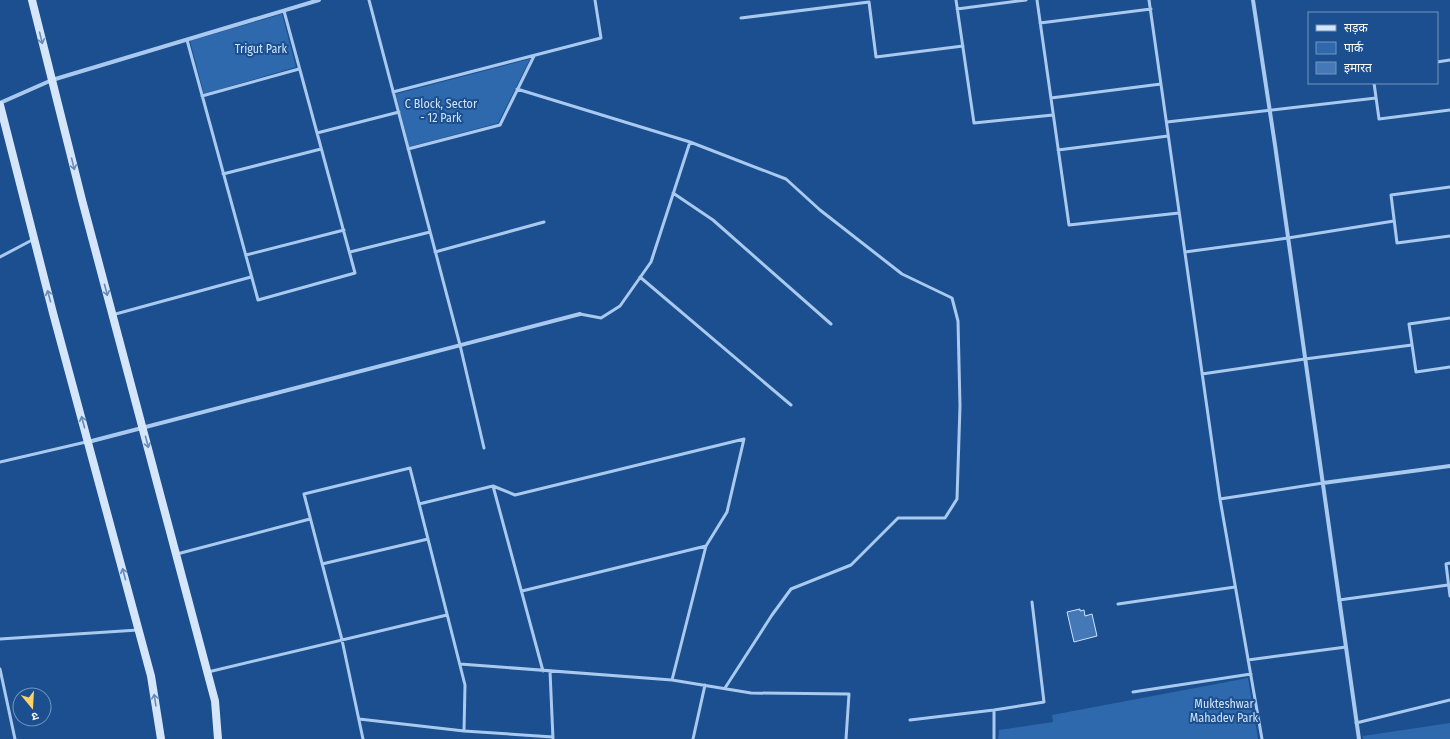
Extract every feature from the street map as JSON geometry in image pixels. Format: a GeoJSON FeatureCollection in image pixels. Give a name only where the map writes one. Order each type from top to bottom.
{"type":"FeatureCollection","features":[{"type":"Feature","properties":{"kind":"street"},"geometry":{"type":"LineString","coordinates":[[32,0],[112,315],[215,700],[218,739]]}},
{"type":"Feature","properties":{"kind":"street"},"geometry":{"type":"LineString","coordinates":[[161,739],[151,676],[34,239],[0,104],[52,80],[319,0]]}},
{"type":"Feature","properties":{"kind":"street"},"geometry":{"type":"LineString","coordinates":[[1253,0],[1359,739]]}},
{"type":"Feature","properties":{"kind":"street"},"geometry":{"type":"LineString","coordinates":[[88,442],[580,314]]}},
{"type":"Feature","properties":{"kind":"street"},"geometry":{"type":"LineString","coordinates":[[1323,484],[1450,466]]}},
{"type":"Feature","properties":{"kind":"lane"},"geometry":{"type":"LineString","coordinates":[[369,0],[460,345],[484,448]]}},
{"type":"Feature","properties":{"kind":"lane"},"geometry":{"type":"LineString","coordinates":[[393,92],[601,38],[595,0]]}},
{"type":"Feature","properties":{"kind":"lane"},"geometry":{"type":"LineString","coordinates":[[956,0],[974,123],[1053,115]]}},
{"type":"Feature","properties":{"kind":"lane"},"geometry":{"type":"LineString","coordinates":[[958,9],[1026,0]]}},
{"type":"Feature","properties":{"kind":"lane"},"geometry":{"type":"LineString","coordinates":[[1037,0],[1069,225],[1179,213]]}},
{"type":"Feature","properties":{"kind":"lane"},"geometry":{"type":"LineString","coordinates":[[1149,0],[1220,499],[1262,739]]}},
{"type":"Feature","properties":{"kind":"lane"},"geometry":{"type":"LineString","coordinates":[[741,18],[869,2],[876,57],[963,46]]}},
{"type":"Feature","properties":{"kind":"lane"},"geometry":{"type":"LineString","coordinates":[[1040,23],[1151,9]]}},
{"type":"Feature","properties":{"kind":"lane"},"geometry":{"type":"LineString","coordinates":[[187,40],[258,300],[355,273],[284,11]]}},
{"type":"Feature","properties":{"kind":"lane"},"geometry":{"type":"LineString","coordinates":[[408,149],[500,125],[534,56]]}},
{"type":"Feature","properties":{"kind":"lane"},"geometry":{"type":"LineString","coordinates":[[1438,62],[1450,60]]}},
{"type":"Feature","properties":{"kind":"lane"},"geometry":{"type":"LineString","coordinates":[[202,96],[299,69]]}},
{"type":"Feature","properties":{"kind":"lane"},"geometry":{"type":"LineString","coordinates":[[1051,98],[1161,84]]}},
{"type":"Feature","properties":{"kind":"lane"},"geometry":{"type":"LineString","coordinates":[[1374,84],[1379,120],[1450,110]]}},
{"type":"Feature","properties":{"kind":"lane"},"geometry":{"type":"LineString","coordinates":[[517,90],[690,142],[786,179],[820,210],[902,274],[952,298],[958,321],[960,406],[956,499],[945,518],[898,518],[851,565],[791,589],[772,615],[725,688]]}},
{"type":"Feature","properties":{"kind":"lane"},"geometry":{"type":"LineString","coordinates":[[1167,122],[1376,98]]}},
{"type":"Feature","properties":{"kind":"lane"},"geometry":{"type":"LineString","coordinates":[[317,133],[399,112]]}},
{"type":"Feature","properties":{"kind":"lane"},"geometry":{"type":"LineString","coordinates":[[1058,150],[1168,136]]}},
{"type":"Feature","properties":{"kind":"lane"},"geometry":{"type":"LineString","coordinates":[[580,314],[601,318],[620,306],[651,262],[690,142]]}},
{"type":"Feature","properties":{"kind":"lane"},"geometry":{"type":"LineString","coordinates":[[223,174],[321,149]]}},
{"type":"Feature","properties":{"kind":"lane"},"geometry":{"type":"LineString","coordinates":[[1450,187],[1391,195],[1397,243],[1450,236]]}},
{"type":"Feature","properties":{"kind":"lane"},"geometry":{"type":"LineString","coordinates":[[673,192],[714,220],[831,324]]}},
{"type":"Feature","properties":{"kind":"lane"},"geometry":{"type":"LineString","coordinates":[[1185,252],[1288,238],[1394,221]]}},
{"type":"Feature","properties":{"kind":"lane"},"geometry":{"type":"LineString","coordinates":[[436,252],[544,222]]}},
{"type":"Feature","properties":{"kind":"lane"},"geometry":{"type":"LineString","coordinates":[[246,255],[344,230]]}},
{"type":"Feature","properties":{"kind":"lane"},"geometry":{"type":"LineString","coordinates":[[350,252],[430,232]]}},
{"type":"Feature","properties":{"kind":"lane"},"geometry":{"type":"LineString","coordinates":[[0,257],[34,239]]}},
{"type":"Feature","properties":{"kind":"lane"},"geometry":{"type":"LineString","coordinates":[[112,315],[252,277]]}},
{"type":"Feature","properties":{"kind":"lane"},"geometry":{"type":"LineString","coordinates":[[640,277],[791,405]]}},
{"type":"Feature","properties":{"kind":"lane"},"geometry":{"type":"LineString","coordinates":[[1450,318],[1409,324],[1416,372],[1450,367]]}},
{"type":"Feature","properties":{"kind":"lane"},"geometry":{"type":"LineString","coordinates":[[1202,374],[1305,359],[1412,346]]}},
{"type":"Feature","properties":{"kind":"lane"},"geometry":{"type":"LineString","coordinates":[[419,504],[494,486],[515,495],[744,439],[727,512],[706,546],[672,680]]}},
{"type":"Feature","properties":{"kind":"lane"},"geometry":{"type":"LineString","coordinates":[[0,462],[88,442]]}},
{"type":"Feature","properties":{"kind":"lane"},"geometry":{"type":"LineString","coordinates":[[363,739],[342,640],[304,494],[410,468],[465,685],[464,731]]}},
{"type":"Feature","properties":{"kind":"lane"},"geometry":{"type":"LineString","coordinates":[[1220,499],[1323,484]]}},
{"type":"Feature","properties":{"kind":"lane"},"geometry":{"type":"LineString","coordinates":[[494,486],[543,671]]}},
{"type":"Feature","properties":{"kind":"lane"},"geometry":{"type":"LineString","coordinates":[[176,554],[310,519]]}},
{"type":"Feature","properties":{"kind":"lane"},"geometry":{"type":"LineString","coordinates":[[322,564],[428,539]]}},
{"type":"Feature","properties":{"kind":"lane"},"geometry":{"type":"LineString","coordinates":[[522,591],[706,546]]}},
{"type":"Feature","properties":{"kind":"lane"},"geometry":{"type":"LineString","coordinates":[[1450,563],[1446,564],[1450,596]]}},
{"type":"Feature","properties":{"kind":"lane"},"geometry":{"type":"LineString","coordinates":[[1339,600],[1448,585]]}},
{"type":"Feature","properties":{"kind":"lane"},"geometry":{"type":"LineString","coordinates":[[1118,604],[1235,587]]}},
{"type":"Feature","properties":{"kind":"lane"},"geometry":{"type":"LineString","coordinates":[[910,720],[994,710],[1044,702],[1032,602]]}},
{"type":"Feature","properties":{"kind":"lane"},"geometry":{"type":"LineString","coordinates":[[207,672],[447,615]]}},
{"type":"Feature","properties":{"kind":"lane"},"geometry":{"type":"LineString","coordinates":[[0,639],[139,630]]}},
{"type":"Feature","properties":{"kind":"lane"},"geometry":{"type":"LineString","coordinates":[[1248,660],[1346,647]]}},
{"type":"Feature","properties":{"kind":"lane"},"geometry":{"type":"LineString","coordinates":[[460,664],[672,680],[751,693],[849,694],[846,739]]}},
{"type":"Feature","properties":{"kind":"lane"},"geometry":{"type":"LineString","coordinates":[[0,669],[15,739]]}},
{"type":"Feature","properties":{"kind":"lane"},"geometry":{"type":"LineString","coordinates":[[359,719],[464,731],[554,738],[550,671]]}},
{"type":"Feature","properties":{"kind":"lane"},"geometry":{"type":"LineString","coordinates":[[1133,692],[1250,674]]}},
{"type":"Feature","properties":{"kind":"lane"},"geometry":{"type":"LineString","coordinates":[[693,739],[705,685]]}},
{"type":"Feature","properties":{"kind":"lane"},"geometry":{"type":"LineString","coordinates":[[1356,723],[1450,700]]}},
{"type":"Feature","properties":{"kind":"lane"},"geometry":{"type":"LineString","coordinates":[[994,710],[994,739]]}},
{"type":"Feature","properties":{"kind":"green space","name":"Trigut Park"},"geometry":{"type":"Polygon","coordinates":[[[282,14],[296,67],[204,94],[190,41],[282,14]]]}},
{"type":"Feature","properties":{"kind":"green space","name":"C Block, Sector - 12 Park"},"geometry":{"type":"Polygon","coordinates":[[[530,59],[498,123],[409,147],[396,94],[530,59]]]}},
{"type":"Feature","properties":{"kind":"green space","name":"Mukteshwar Mahadev Park"},"geometry":{"type":"Polygon","coordinates":[[[1248,678],[1258,739],[998,739],[999,730],[1053,722],[1052,715],[1248,678]]]}},
{"type":"Feature","properties":{"kind":"green space"},"geometry":{"type":"Polygon","coordinates":[[[1450,723],[1450,739],[1363,739],[1363,736],[1450,723]]]}},
{"type":"Feature","properties":{"kind":"building"},"geometry":{"type":"Polygon","coordinates":[[[1080,609],[1080,611],[1084,610],[1085,616],[1092,614],[1097,636],[1074,642],[1067,612],[1080,609]]]}}]}
